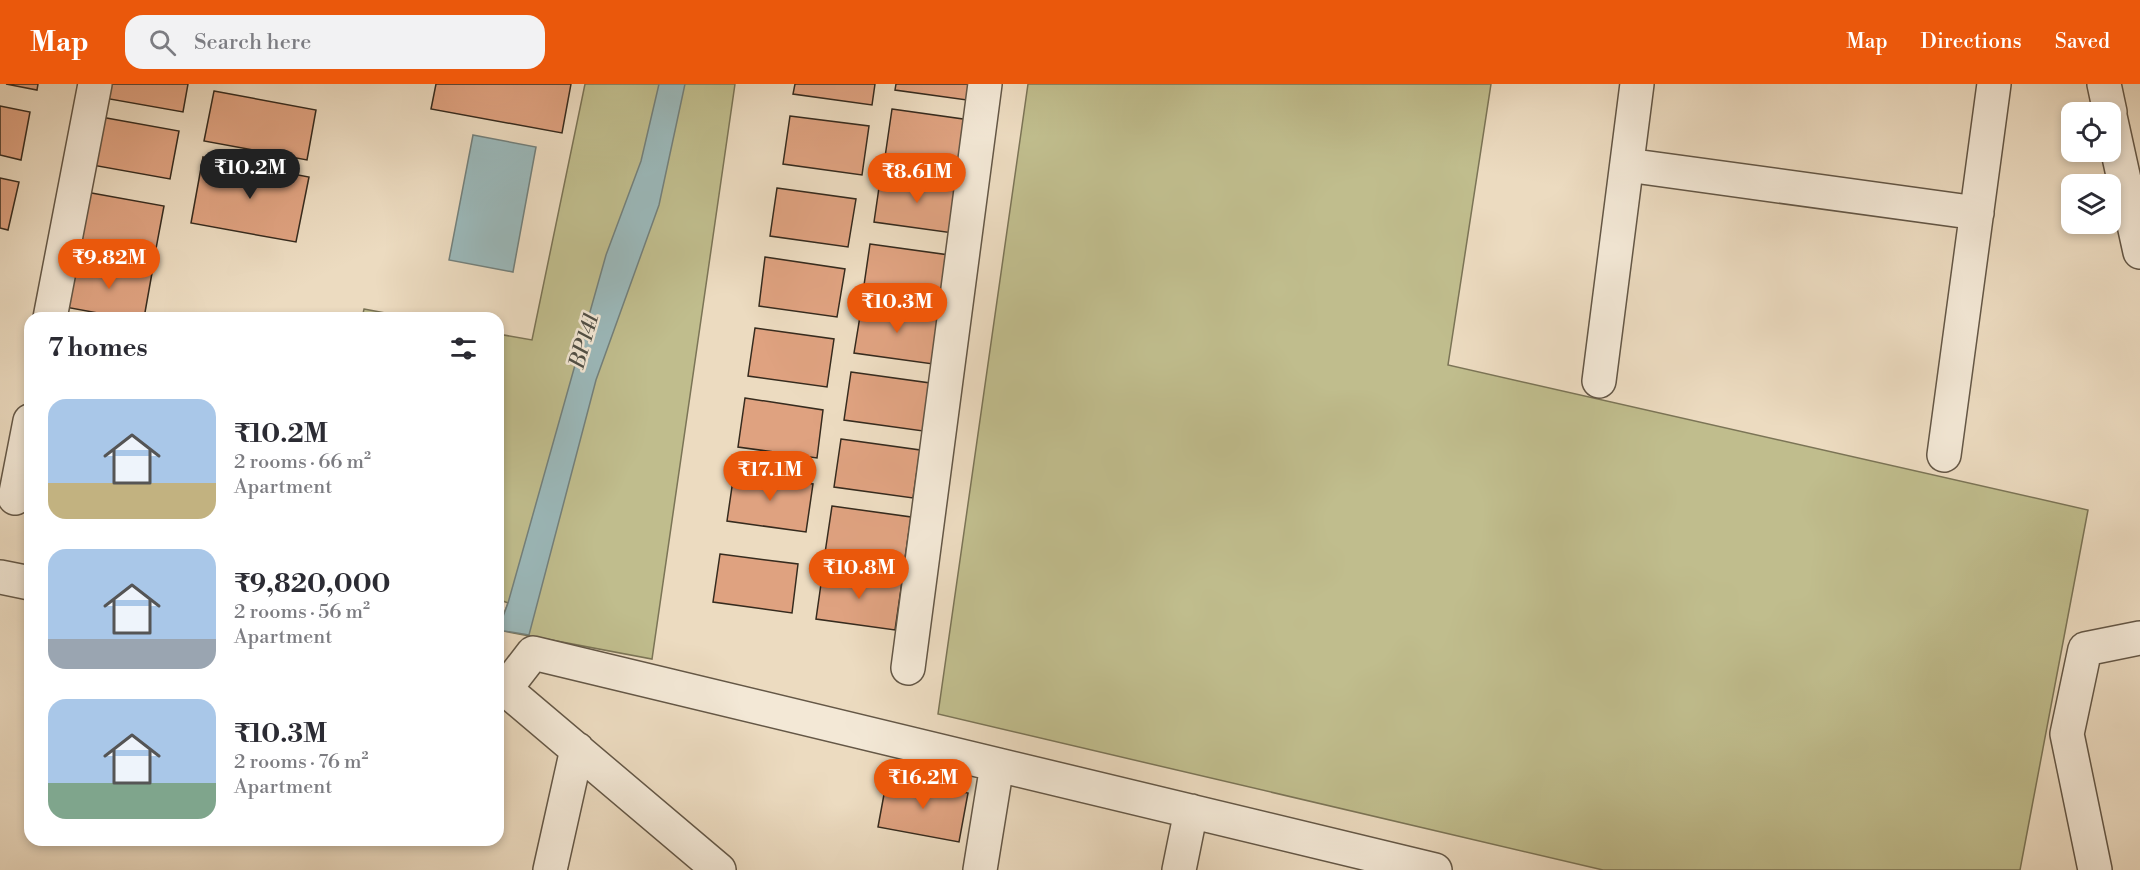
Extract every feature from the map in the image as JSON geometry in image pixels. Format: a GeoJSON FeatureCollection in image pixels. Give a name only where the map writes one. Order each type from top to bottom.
{"type":"FeatureCollection","features":[{"type":"Feature","properties":{"kind":"street"},"geometry":{"type":"LineString","coordinates":[[51,312],[95,84]]}},
{"type":"Feature","properties":{"kind":"street"},"geometry":{"type":"LineString","coordinates":[[908,668],[985,84]]}},
{"type":"Feature","properties":{"kind":"street"},"geometry":{"type":"LineString","coordinates":[[1599,381],[1637,84]]}},
{"type":"Feature","properties":{"kind":"street"},"geometry":{"type":"LineString","coordinates":[[1944,455],[1994,84]]}},
{"type":"Feature","properties":{"kind":"street"},"geometry":{"type":"LineString","coordinates":[[2104,84],[2108,102]]}},
{"type":"Feature","properties":{"kind":"street"},"geometry":{"type":"LineString","coordinates":[[2120,162],[2140,252]]}},
{"type":"Feature","properties":{"kind":"street"},"geometry":{"type":"LineString","coordinates":[[1627,165],[1977,213]]}},
{"type":"Feature","properties":{"kind":"street"},"geometry":{"type":"LineString","coordinates":[[15,498],[24,452]]}},
{"type":"Feature","properties":{"kind":"street"},"geometry":{"type":"LineString","coordinates":[[0,577],[24,582]]}},
{"type":"Feature","properties":{"kind":"street"},"geometry":{"type":"LineString","coordinates":[[2095,870],[2067,734],[2085,649],[2140,638]]}},
{"type":"Feature","properties":{"kind":"street"},"geometry":{"type":"LineString","coordinates":[[504,684],[532,653],[1435,870]]}},
{"type":"Feature","properties":{"kind":"street"},"geometry":{"type":"LineString","coordinates":[[504,688],[719,870]]}},
{"type":"Feature","properties":{"kind":"street"},"geometry":{"type":"LineString","coordinates":[[550,870],[577,749]]}},
{"type":"Feature","properties":{"kind":"street"},"geometry":{"type":"LineString","coordinates":[[980,870],[997,765]]}},
{"type":"Feature","properties":{"kind":"street"},"geometry":{"type":"LineString","coordinates":[[1179,870],[1191,811]]}},
{"type":"Feature","properties":{"kind":"shaded area"},"geometry":{"type":"Polygon","coordinates":[[[585,84],[735,84],[652,659],[504,631],[504,614],[508,603],[504,601],[504,335],[532,340],[585,84]]]}},
{"type":"Feature","properties":{"kind":"shaded area"},"geometry":{"type":"Polygon","coordinates":[[[1028,84],[1491,84],[1448,365],[2088,510],[2020,870],[1603,870],[938,714],[1028,84]]]}},
{"type":"Feature","properties":{"kind":"shaded area"},"geometry":{"type":"Polygon","coordinates":[[[364,309],[380,312],[363,312],[364,309]]]}},
{"type":"Feature","properties":{"kind":"water","name":"BP141"},"geometry":{"type":"Polygon","coordinates":[[[659,84],[685,84],[659,205],[596,380],[529,635],[504,631],[504,614],[606,255],[641,161],[659,84]]]}},
{"type":"Feature","properties":{"kind":"water"},"geometry":{"type":"Polygon","coordinates":[[[473,135],[536,147],[513,272],[449,260],[473,135]]]}},
{"type":"Feature","properties":{"kind":"building"},"geometry":{"type":"Polygon","coordinates":[[[6,84],[38,84],[37,90],[6,84]]]}},
{"type":"Feature","properties":{"kind":"building"},"geometry":{"type":"Polygon","coordinates":[[[107,84],[188,84],[183,112],[104,98],[107,84]]]}},
{"type":"Feature","properties":{"kind":"building"},"geometry":{"type":"Polygon","coordinates":[[[436,84],[571,84],[562,133],[431,109],[436,84]]]}},
{"type":"Feature","properties":{"kind":"building"},"geometry":{"type":"Polygon","coordinates":[[[795,84],[875,84],[872,105],[793,94],[795,84]]]}},
{"type":"Feature","properties":{"kind":"building"},"geometry":{"type":"Polygon","coordinates":[[[896,84],[977,84],[974,101],[895,90],[896,84]]]}},
{"type":"Feature","properties":{"kind":"building"},"geometry":{"type":"Polygon","coordinates":[[[214,91],[316,110],[307,160],[204,141],[214,91]]]}},
{"type":"Feature","properties":{"kind":"building"},"geometry":{"type":"Polygon","coordinates":[[[0,106],[30,112],[21,160],[0,155],[0,106]]]}},
{"type":"Feature","properties":{"kind":"building"},"geometry":{"type":"Polygon","coordinates":[[[892,109],[970,120],[964,168],[885,157],[892,109]]]}},
{"type":"Feature","properties":{"kind":"building"},"geometry":{"type":"Polygon","coordinates":[[[790,116],[869,126],[862,175],[783,164],[790,116]]]}},
{"type":"Feature","properties":{"kind":"building"},"geometry":{"type":"Polygon","coordinates":[[[101,117],[179,131],[170,179],[92,165],[101,117]]]}},
{"type":"Feature","properties":{"kind":"building"},"geometry":{"type":"Polygon","coordinates":[[[203,157],[309,177],[296,242],[191,223],[203,157]]]}},
{"type":"Feature","properties":{"kind":"building"},"geometry":{"type":"Polygon","coordinates":[[[881,174],[960,185],[953,233],[874,222],[881,174]]]}},
{"type":"Feature","properties":{"kind":"building"},"geometry":{"type":"Polygon","coordinates":[[[0,178],[19,182],[8,230],[0,228],[0,178]]]}},
{"type":"Feature","properties":{"kind":"building"},"geometry":{"type":"Polygon","coordinates":[[[777,188],[856,199],[848,247],[770,236],[777,188]]]}},
{"type":"Feature","properties":{"kind":"building"},"geometry":{"type":"Polygon","coordinates":[[[86,192],[164,206],[155,254],[77,240],[86,192]]]}},
{"type":"Feature","properties":{"kind":"building"},"geometry":{"type":"Polygon","coordinates":[[[870,244],[949,255],[942,303],[863,292],[870,244]]]}},
{"type":"Feature","properties":{"kind":"building"},"geometry":{"type":"Polygon","coordinates":[[[765,257],[845,269],[837,317],[759,306],[765,257]]]}},
{"type":"Feature","properties":{"kind":"building"},"geometry":{"type":"Polygon","coordinates":[[[74,260],[152,273],[145,312],[92,312],[65,307],[74,260]]]}},
{"type":"Feature","properties":{"kind":"building"},"geometry":{"type":"Polygon","coordinates":[[[862,304],[940,316],[933,364],[854,353],[862,304]]]}},
{"type":"Feature","properties":{"kind":"building"},"geometry":{"type":"Polygon","coordinates":[[[755,328],[834,339],[827,387],[748,376],[755,328]]]}},
{"type":"Feature","properties":{"kind":"building"},"geometry":{"type":"Polygon","coordinates":[[[851,372],[930,383],[923,431],[844,420],[851,372]]]}},
{"type":"Feature","properties":{"kind":"building"},"geometry":{"type":"Polygon","coordinates":[[[745,398],[823,410],[817,458],[738,447],[745,398]]]}},
{"type":"Feature","properties":{"kind":"building"},"geometry":{"type":"Polygon","coordinates":[[[841,439],[920,450],[913,498],[834,487],[841,439]]]}},
{"type":"Feature","properties":{"kind":"building"},"geometry":{"type":"Polygon","coordinates":[[[734,473],[813,484],[806,532],[727,521],[734,473]]]}},
{"type":"Feature","properties":{"kind":"building"},"geometry":{"type":"Polygon","coordinates":[[[832,506],[911,517],[904,565],[825,553],[832,506]]]}},
{"type":"Feature","properties":{"kind":"building"},"geometry":{"type":"Polygon","coordinates":[[[720,554],[798,564],[792,613],[713,602],[720,554]]]}},
{"type":"Feature","properties":{"kind":"building"},"geometry":{"type":"Polygon","coordinates":[[[823,570],[902,582],[895,630],[816,619],[823,570]]]}},
{"type":"Feature","properties":{"kind":"building"},"geometry":{"type":"Polygon","coordinates":[[[887,778],[968,793],[959,842],[878,827],[887,778]]]}}]}
